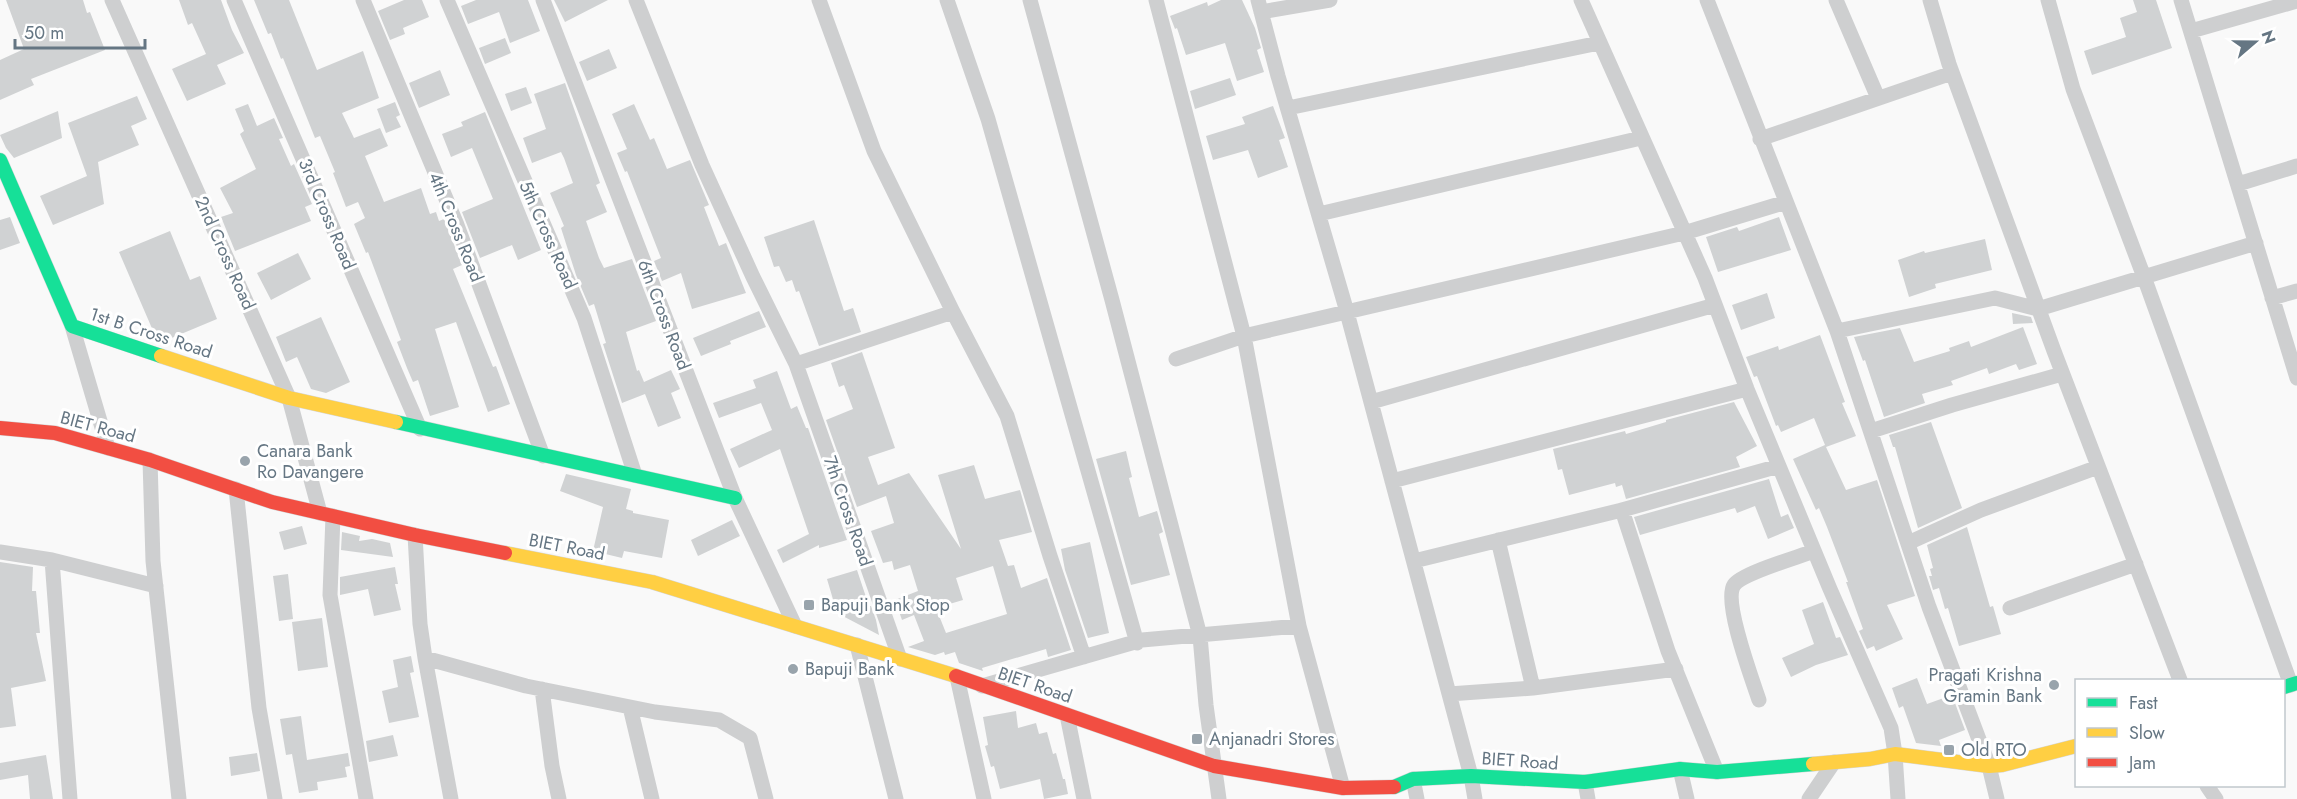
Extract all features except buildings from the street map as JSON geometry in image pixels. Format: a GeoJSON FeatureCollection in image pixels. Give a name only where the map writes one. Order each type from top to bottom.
{"type":"FeatureCollection","features":[{"type":"Feature","properties":{"kind":"street","name":"2nd Cross Road"},"geometry":{"type":"LineString","coordinates":[[112,0],[289,398],[326,514],[330,595],[366,799]]}},
{"type":"Feature","properties":{"kind":"street","name":"3rd Cross Road"},"geometry":{"type":"LineString","coordinates":[[234,0],[420,429]]}},
{"type":"Feature","properties":{"kind":"street","name":"4th Cross Road"},"geometry":{"type":"LineString","coordinates":[[363,0],[456,225],[543,456]]}},
{"type":"Feature","properties":{"kind":"street","name":"5th Cross Road"},"geometry":{"type":"LineString","coordinates":[[447,0],[584,318],[635,475]]}},
{"type":"Feature","properties":{"kind":"street","name":"6th Cross Road"},"geometry":{"type":"LineString","coordinates":[[543,0],[735,498],[795,626]]}},
{"type":"Feature","properties":{"kind":"street","name":"7th Cross Road"},"geometry":{"type":"LineString","coordinates":[[636,0],[702,165],[796,364],[900,659]]}},
{"type":"Feature","properties":{"kind":"street"},"geometry":{"type":"LineString","coordinates":[[819,0],[874,151],[1007,416],[1084,657]]}},
{"type":"Feature","properties":{"kind":"street"},"geometry":{"type":"LineString","coordinates":[[947,0],[988,119],[1137,643]]}},
{"type":"Feature","properties":{"kind":"street"},"geometry":{"type":"LineString","coordinates":[[1030,0],[1200,636],[1219,799]]}},
{"type":"Feature","properties":{"kind":"street"},"geometry":{"type":"LineString","coordinates":[[1156,0],[1244,336],[1299,626],[1343,788]]}},
{"type":"Feature","properties":{"kind":"street"},"geometry":{"type":"LineString","coordinates":[[1330,0],[1260,6],[1348,313],[1471,776],[1475,799]]}},
{"type":"Feature","properties":{"kind":"street"},"geometry":{"type":"LineString","coordinates":[[1581,0],[1715,305],[1814,551],[1891,728],[1898,799]]}},
{"type":"Feature","properties":{"kind":"street"},"geometry":{"type":"LineString","coordinates":[[1707,0],[1837,331],[1929,607],[1989,766],[1997,799]]}},
{"type":"Feature","properties":{"kind":"street"},"geometry":{"type":"LineString","coordinates":[[1836,0],[1878,98]]}},
{"type":"Feature","properties":{"kind":"street"},"geometry":{"type":"LineString","coordinates":[[1930,0],[1952,73],[2038,309],[2179,679]]}},
{"type":"Feature","properties":{"kind":"street"},"geometry":{"type":"LineString","coordinates":[[2048,0],[2073,89],[2144,278],[2290,685]]}},
{"type":"Feature","properties":{"kind":"street"},"geometry":{"type":"LineString","coordinates":[[2181,0],[2297,378]]}},
{"type":"Feature","properties":{"kind":"street"},"geometry":{"type":"LineString","coordinates":[[2191,31],[2297,1]]}},
{"type":"Feature","properties":{"kind":"street"},"geometry":{"type":"LineString","coordinates":[[1288,108],[1599,43]]}},
{"type":"Feature","properties":{"kind":"street"},"geometry":{"type":"LineString","coordinates":[[1760,139],[1952,73]]}},
{"type":"Feature","properties":{"kind":"street"},"geometry":{"type":"LineString","coordinates":[[1319,214],[1641,138]]}},
{"type":"Feature","properties":{"kind":"street","name":"1st B Cross Road"},"geometry":{"type":"LineString","coordinates":[[0,160],[72,326],[289,398],[735,498]]}},
{"type":"Feature","properties":{"kind":"street"},"geometry":{"type":"LineString","coordinates":[[2238,184],[2297,166]]}},
{"type":"Feature","properties":{"kind":"street"},"geometry":{"type":"LineString","coordinates":[[1176,359],[1244,336],[1684,233],[1786,202]]}},
{"type":"Feature","properties":{"kind":"street"},"geometry":{"type":"LineString","coordinates":[[1837,331],[1995,298],[2038,309],[2256,243]]}},
{"type":"Feature","properties":{"kind":"street"},"geometry":{"type":"LineString","coordinates":[[2272,298],[2297,291]]}},
{"type":"Feature","properties":{"kind":"street"},"geometry":{"type":"LineString","coordinates":[[1371,402],[1715,305]]}},
{"type":"Feature","properties":{"kind":"street"},"geometry":{"type":"LineString","coordinates":[[796,364],[953,312]]}},
{"type":"Feature","properties":{"kind":"street"},"geometry":{"type":"LineString","coordinates":[[72,326],[108,448]]}},
{"type":"Feature","properties":{"kind":"street"},"geometry":{"type":"LineString","coordinates":[[1871,431],[2062,374]]}},
{"type":"Feature","properties":{"kind":"street"},"geometry":{"type":"LineString","coordinates":[[1392,481],[1747,389]]}},
{"type":"Feature","properties":{"kind":"street","name":"BIET Road"},"geometry":{"type":"LineString","coordinates":[[0,428],[55,433],[150,460],[272,502],[416,536],[652,582],[957,677],[1214,766],[1325,792],[1343,788],[1395,787],[1413,778],[1471,776],[1585,782],[1680,769],[1717,772],[1870,759],[1895,754],[1989,766],[2002,765],[2075,746]]}},
{"type":"Feature","properties":{"kind":"street"},"geometry":{"type":"LineString","coordinates":[[150,460],[153,561],[179,799]]}},
{"type":"Feature","properties":{"kind":"street"},"geometry":{"type":"LineString","coordinates":[[1414,561],[1622,510],[1779,466]]}},
{"type":"Feature","properties":{"kind":"street"},"geometry":{"type":"LineString","coordinates":[[1908,543],[1981,510],[2098,467]]}},
{"type":"Feature","properties":{"kind":"street"},"geometry":{"type":"LineString","coordinates":[[236,489],[259,708],[275,799]]}},
{"type":"Feature","properties":{"kind":"street"},"geometry":{"type":"LineString","coordinates":[[1622,510],[1676,669],[1717,772]]}},
{"type":"Feature","properties":{"kind":"street"},"geometry":{"type":"LineString","coordinates":[[416,536],[420,624],[451,799]]}},
{"type":"Feature","properties":{"kind":"street"},"geometry":{"type":"LineString","coordinates":[[1498,540],[1533,688]]}},
{"type":"Feature","properties":{"kind":"street"},"geometry":{"type":"LineString","coordinates":[[1759,700],[1735,623],[1731,593],[1735,583],[1747,576],[1814,551]]}},
{"type":"Feature","properties":{"kind":"street"},"geometry":{"type":"LineString","coordinates":[[0,552],[52,560],[156,586]]}},
{"type":"Feature","properties":{"kind":"street"},"geometry":{"type":"LineString","coordinates":[[52,560],[70,799]]}},
{"type":"Feature","properties":{"kind":"street"},"geometry":{"type":"LineString","coordinates":[[2010,608],[2136,564]]}},
{"type":"Feature","properties":{"kind":"street"},"geometry":{"type":"LineString","coordinates":[[982,686],[1142,640],[1299,626]]}},
{"type":"Feature","properties":{"kind":"street"},"geometry":{"type":"LineString","coordinates":[[857,645],[896,799]]}},
{"type":"Feature","properties":{"kind":"street"},"geometry":{"type":"LineString","coordinates":[[425,658],[542,689],[630,707],[719,720],[750,738],[766,799]]}},
{"type":"Feature","properties":{"kind":"street"},"geometry":{"type":"LineString","coordinates":[[1449,694],[1533,688],[1676,669]]}},
{"type":"Feature","properties":{"kind":"street"},"geometry":{"type":"LineString","coordinates":[[957,677],[984,799]]}},
{"type":"Feature","properties":{"kind":"street"},"geometry":{"type":"LineString","coordinates":[[542,689],[552,766],[559,799]]}},
{"type":"Feature","properties":{"kind":"street"},"geometry":{"type":"LineString","coordinates":[[630,707],[652,799]]}},
{"type":"Feature","properties":{"kind":"street"},"geometry":{"type":"LineString","coordinates":[[1066,715],[1084,799]]}},
{"type":"Feature","properties":{"kind":"street"},"geometry":{"type":"LineString","coordinates":[[1809,799],[1834,762]]}},
{"type":"Feature","properties":{"kind":"street"},"geometry":{"type":"LineString","coordinates":[[1680,769],[1687,799]]}},
{"type":"Feature","properties":{"kind":"street"},"geometry":{"type":"LineString","coordinates":[[1413,778],[1417,799]]}},
{"type":"Feature","properties":{"kind":"street"},"geometry":{"type":"LineString","coordinates":[[1585,782],[1588,799]]}},
{"type":"Feature","properties":{"kind":"traffic: fast"},"geometry":{"type":"LineString","coordinates":[[0,160],[72,326],[161,356]]}},
{"type":"Feature","properties":{"kind":"traffic: fast"},"geometry":{"type":"LineString","coordinates":[[396,422],[735,498]]}},
{"type":"Feature","properties":{"kind":"traffic: fast"},"geometry":{"type":"LineString","coordinates":[[2285,687],[2297,683]]}},
{"type":"Feature","properties":{"kind":"traffic: fast"},"geometry":{"type":"LineString","coordinates":[[1394,787],[1413,779],[1471,776],[1585,782],[1680,769],[1717,772],[1813,764]]}},
{"type":"Feature","properties":{"kind":"traffic: slow"},"geometry":{"type":"LineString","coordinates":[[161,356],[289,398],[396,422]]}},
{"type":"Feature","properties":{"kind":"traffic: slow"},"geometry":{"type":"LineString","coordinates":[[505,553],[652,582],[956,676]]}},
{"type":"Feature","properties":{"kind":"traffic: slow"},"geometry":{"type":"LineString","coordinates":[[1813,764],[1870,759],[1895,754],[1989,766],[2002,765],[2075,746]]}},
{"type":"Feature","properties":{"kind":"traffic: jam"},"geometry":{"type":"LineString","coordinates":[[0,428],[55,433],[150,460],[272,502],[505,553]]}},
{"type":"Feature","properties":{"kind":"traffic: jam"},"geometry":{"type":"LineString","coordinates":[[956,676],[1214,766],[1343,788],[1394,787]]}},
{"type":"Feature","properties":{"kind":"place","name":"Canara Bank Ro Davangere"},"geometry":{"type":"Point","coordinates":[245,461]}},
{"type":"Feature","properties":{"kind":"place","name":"Bapuji Bank Stop"},"geometry":{"type":"Point","coordinates":[809,605]}},
{"type":"Feature","properties":{"kind":"place","name":"Bapuji Bank"},"geometry":{"type":"Point","coordinates":[793,669]}},
{"type":"Feature","properties":{"kind":"place","name":"Pragati Krishna Gramin Bank"},"geometry":{"type":"Point","coordinates":[2054,685]}},
{"type":"Feature","properties":{"kind":"place","name":"Anjanadri Stores"},"geometry":{"type":"Point","coordinates":[1197,739]}},
{"type":"Feature","properties":{"kind":"place","name":"Old RTO"},"geometry":{"type":"Point","coordinates":[1949,750]}}]}
